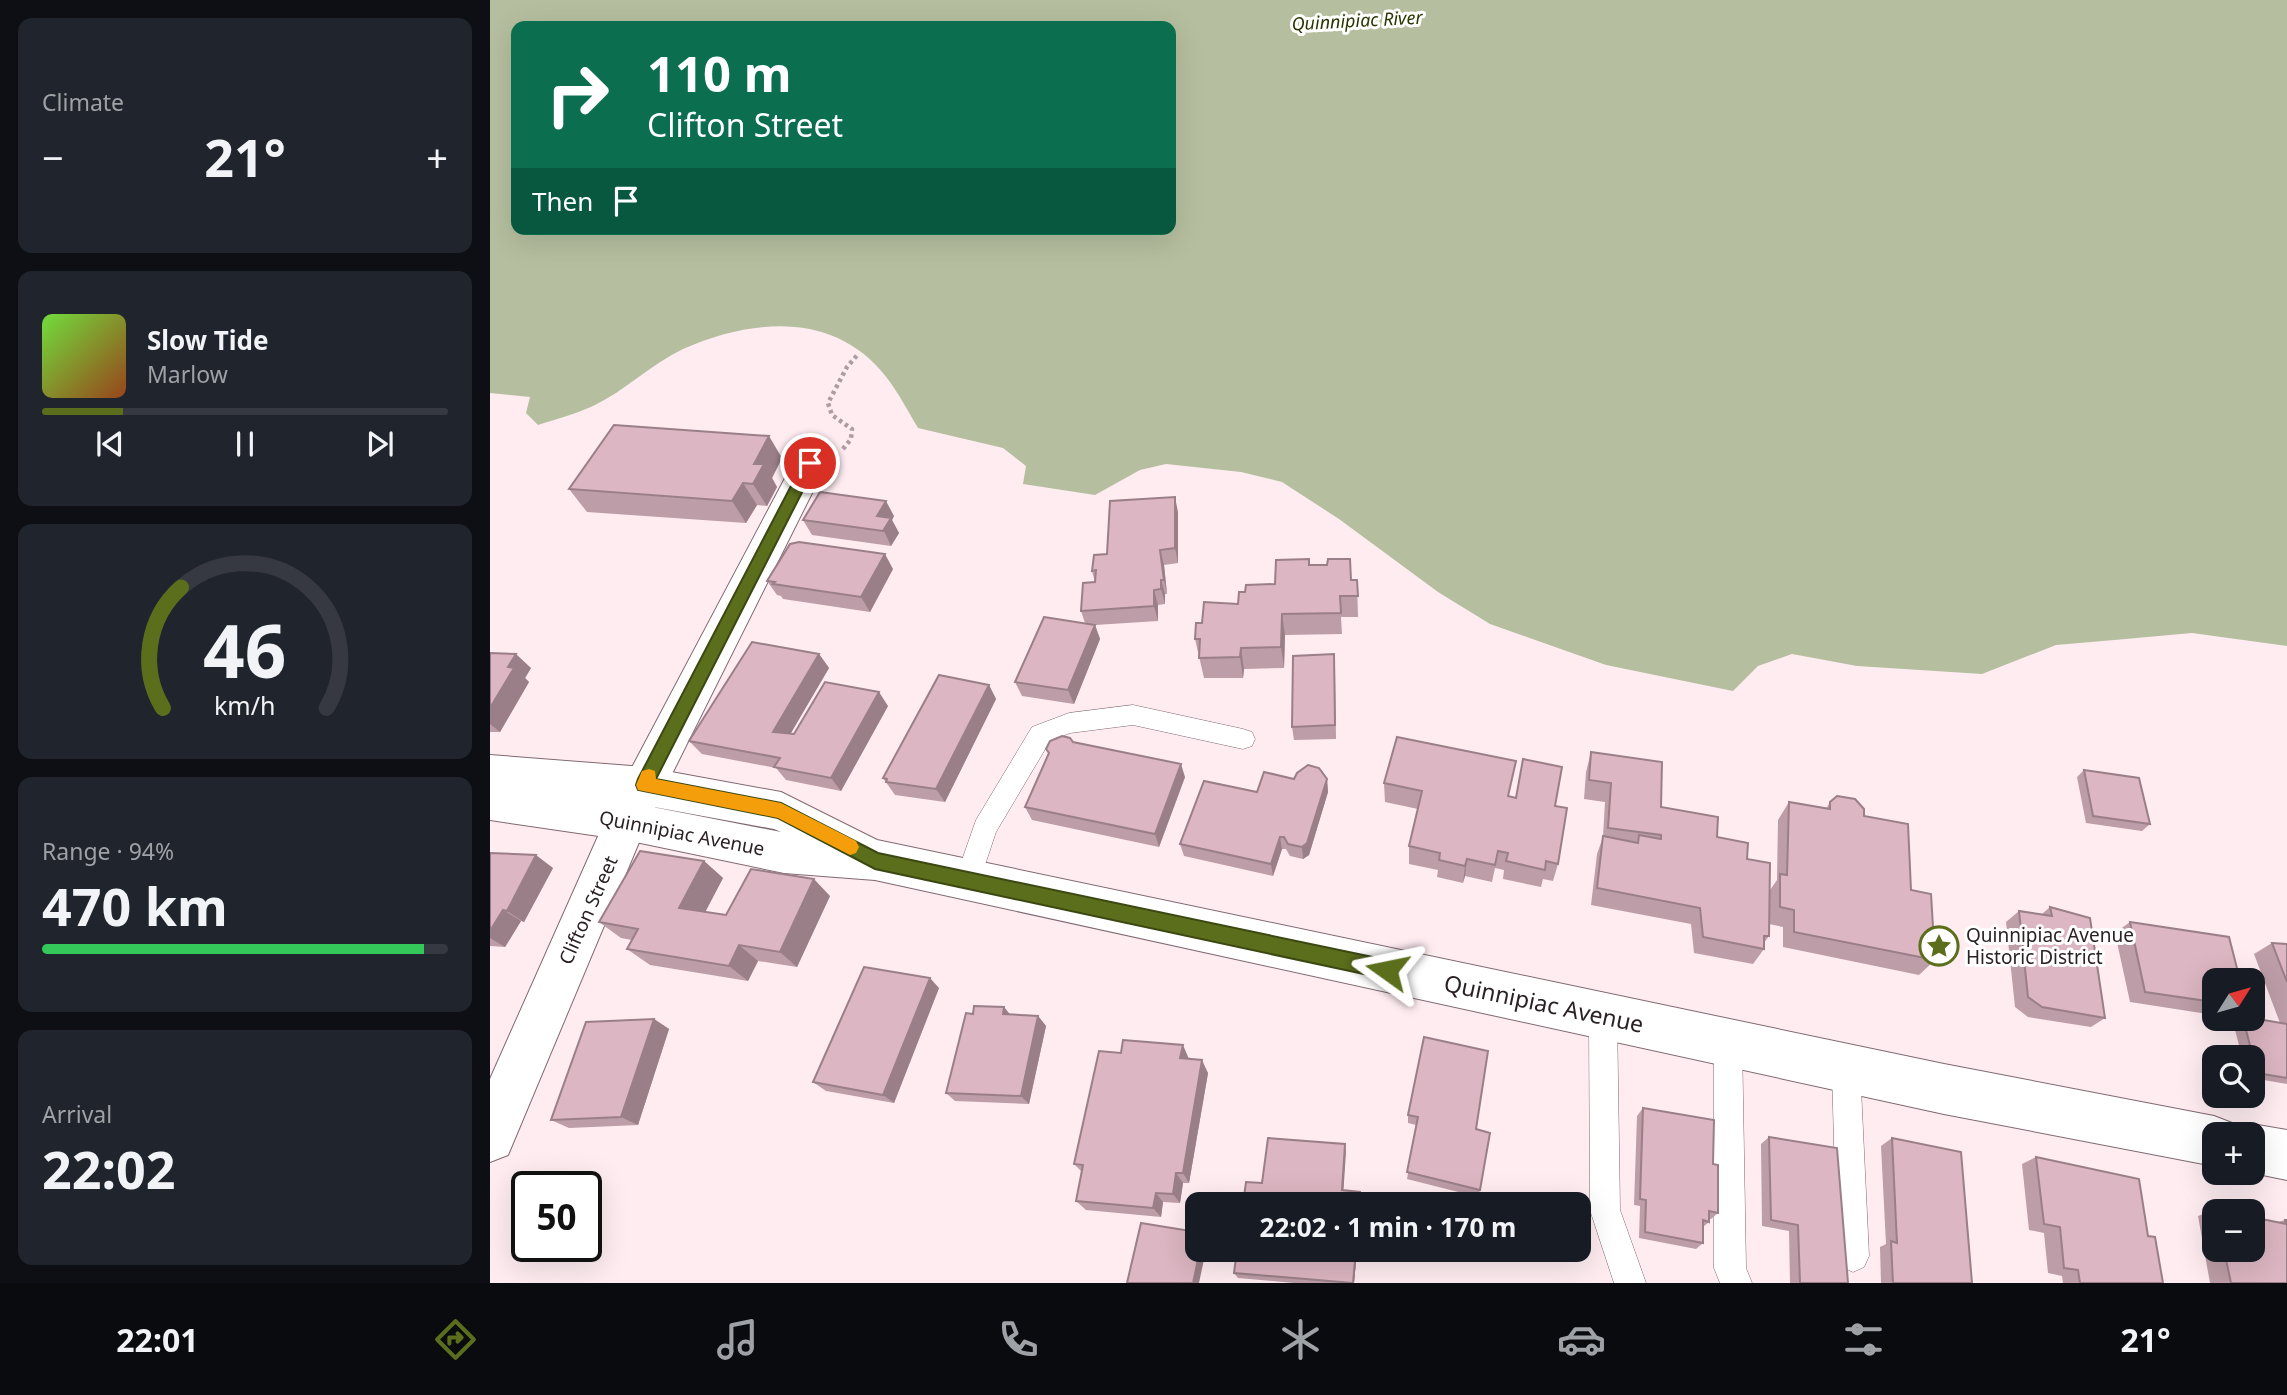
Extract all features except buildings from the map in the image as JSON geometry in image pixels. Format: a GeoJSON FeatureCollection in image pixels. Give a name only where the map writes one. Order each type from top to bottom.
{"type":"FeatureCollection","features":[{"type":"Feature","properties":{"kind":"main road","name":"Clifton Street"},"geometry":{"type":"LineString","coordinates":[[490,1137],[636,803],[824,459]]}},
{"type":"Feature","properties":{"kind":"main road","name":"Quinnipiac Avenue"},"geometry":{"type":"LineString","coordinates":[[490,773],[511,773],[636,803],[785,853],[875,860],[1846,1068],[2202,1139]]}},
{"type":"Feature","properties":{"kind":"main road","name":"Quinnipiac Avenue"},"geometry":{"type":"LineString","coordinates":[[490,801],[636,803]]}},
{"type":"Feature","properties":{"kind":"main road"},"geometry":{"type":"LineString","coordinates":[[2265,1151],[2287,1155]]}},
{"type":"Feature","properties":{"kind":"lane"},"geometry":{"type":"LineString","coordinates":[[968,880],[985,828],[1041,734],[1069,723],[1133,715],[1243,739]]}},
{"type":"Feature","properties":{"kind":"lane"},"geometry":{"type":"LineString","coordinates":[[1603,1016],[1605,1210],[1630,1283]]}},
{"type":"Feature","properties":{"kind":"lane"},"geometry":{"type":"LineString","coordinates":[[1728,1042],[1730,1268],[1736,1283]]}},
{"type":"Feature","properties":{"kind":"lane"},"geometry":{"type":"LineString","coordinates":[[1846,1068],[1853,1256]]}},
{"type":"Feature","properties":{"kind":"path"},"geometry":{"type":"LineString","coordinates":[[824,459],[851,439],[852,429],[832,415],[828,403],[847,367],[859,353]]}},
{"type":"Feature","properties":{"kind":"water","name":"Quinnipiac River"},"geometry":{"type":"Polygon","coordinates":[[[490,0],[2287,0],[2287,646],[2192,633],[2056,645],[1982,674],[1857,666],[1792,654],[1758,666],[1733,691],[1606,665],[1490,624],[1438,592],[1339,519],[1282,482],[1241,472],[1166,464],[1140,470],[1095,495],[1023,484],[1026,466],[1003,448],[918,428],[887,378],[866,356],[843,341],[818,331],[765,327],[710,339],[671,355],[593,406],[538,425],[526,413],[530,397],[490,393],[490,0]]]}},
{"type":"Feature","properties":{"kind":"slow traffic"},"geometry":{"type":"LineString","coordinates":[[649,776],[645,785],[781,811],[850,847]]}},
{"type":"Feature","properties":{"kind":"place","name":"Quinnipiac Avenue Historic District"},"geometry":{"type":"Point","coordinates":[1939,946]}},
{"type":"Feature","properties":{"kind":"route"},"geometry":{"type":"LineString","coordinates":[[810,463],[645,785],[781,811],[875,860],[1387,970]]}}]}
